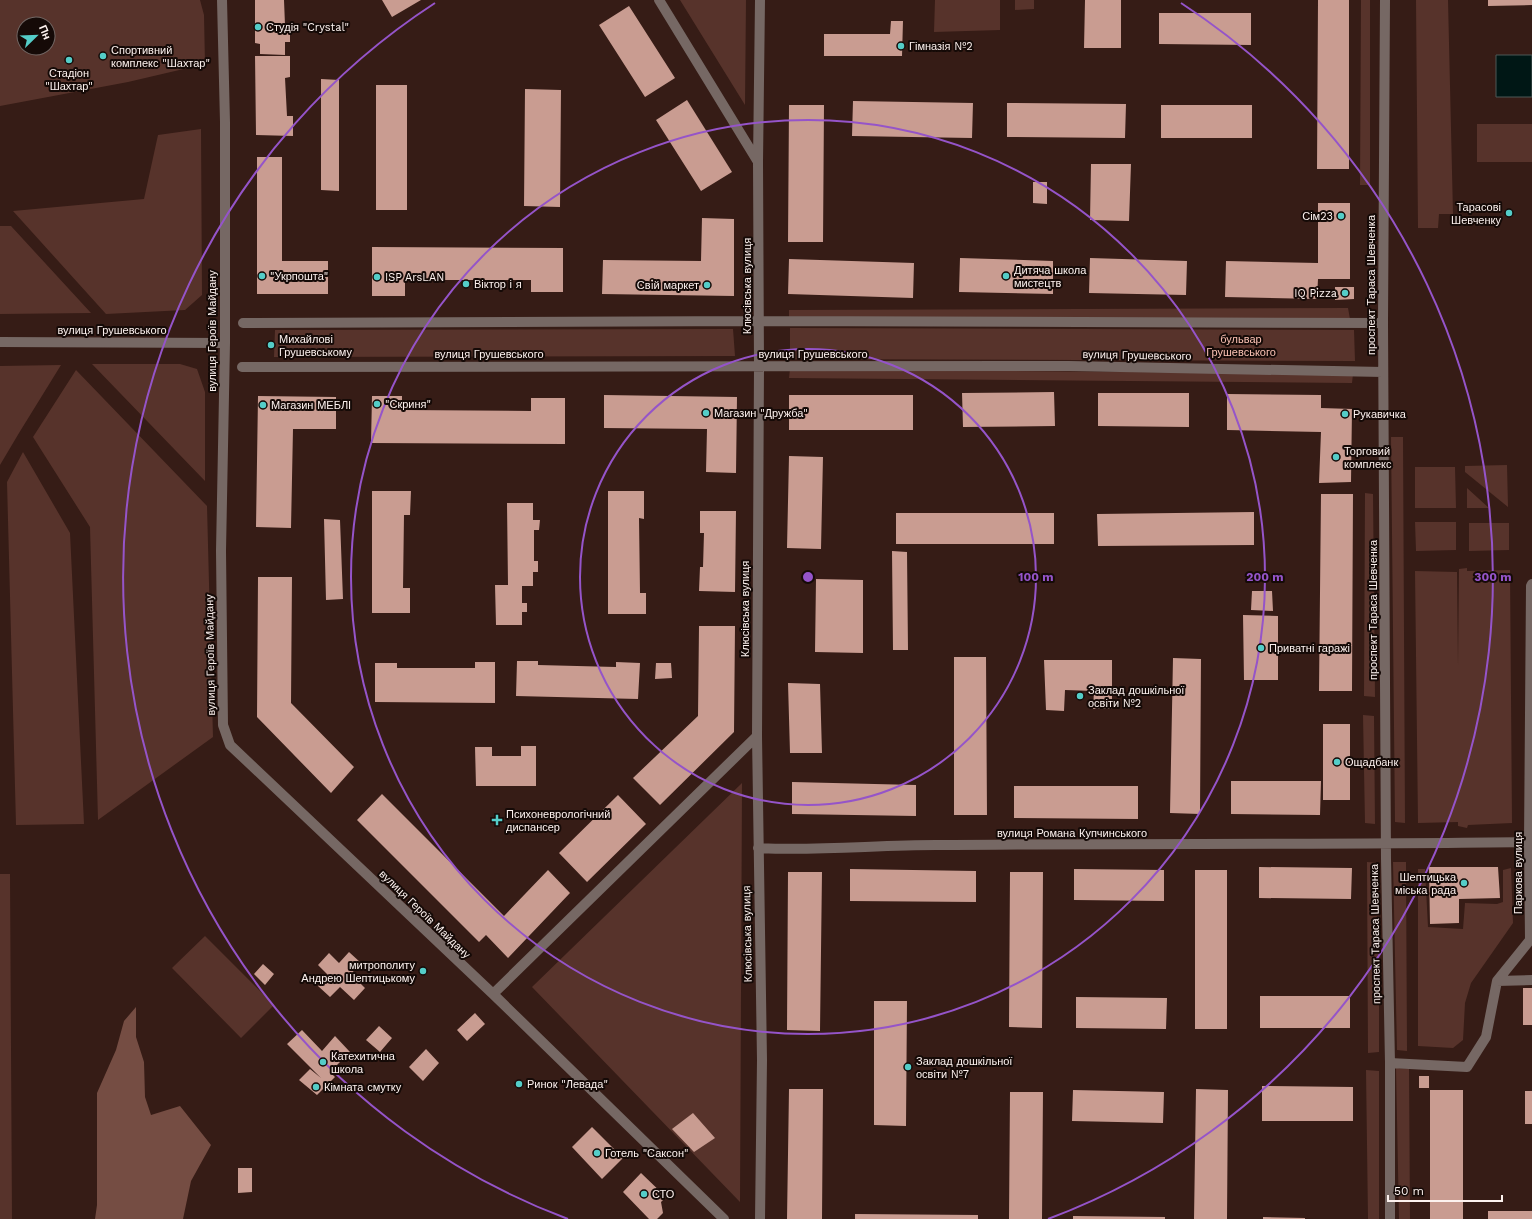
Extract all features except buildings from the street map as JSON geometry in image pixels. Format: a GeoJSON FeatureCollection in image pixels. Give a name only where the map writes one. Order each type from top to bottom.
{"type":"FeatureCollection","features":[{"type":"Feature","properties":{"kind":"street","name":"вулиця Героїв Майдану"},"geometry":{"type":"LineString","coordinates":[[222,0],[225,122],[225,342],[221,552],[223,725],[230,745],[493,994],[724,1219]]}},
{"type":"Feature","properties":{"kind":"street"},"geometry":{"type":"LineString","coordinates":[[659,0],[758,162]]}},
{"type":"Feature","properties":{"kind":"street","name":"Клюсівська вулиця"},"geometry":{"type":"LineString","coordinates":[[760,0],[758,162],[759,366],[757,736],[762,1060],[760,1219]]}},
{"type":"Feature","properties":{"kind":"street","name":"проспект Тараса Шевченка"},"geometry":{"type":"LineString","coordinates":[[1385,0],[1383,372],[1386,844],[1390,1063],[1390,1219]]}},
{"type":"Feature","properties":{"kind":"street"},"geometry":{"type":"LineString","coordinates":[[243,323],[758,321],[1383,323]]}},
{"type":"Feature","properties":{"kind":"street","name":"вулиця Грушевського"},"geometry":{"type":"LineString","coordinates":[[0,342],[225,342]]}},
{"type":"Feature","properties":{"kind":"street","name":"вулиця Грушевського"},"geometry":{"type":"LineString","coordinates":[[242,367],[1069,366],[1383,372]]}},
{"type":"Feature","properties":{"kind":"street","name":"Паркова вулиця"},"geometry":{"type":"LineString","coordinates":[[1390,1063],[1467,1067],[1486,1037],[1497,981],[1530,940],[1529,842],[1532,584]]}},
{"type":"Feature","properties":{"kind":"street"},"geometry":{"type":"LineString","coordinates":[[493,994],[757,736]]}},
{"type":"Feature","properties":{"kind":"street","name":"вулиця Романа Купчинського"},"geometry":{"type":"LineString","coordinates":[[758,848],[936,845],[1218,843],[1386,844],[1529,842]]}},
{"type":"Feature","properties":{"kind":"street"},"geometry":{"type":"LineString","coordinates":[[1497,981],[1532,980]]}},
{"type":"Feature","properties":{"kind":"green space","name":"Стадіон \"Шахтар\""},"geometry":{"type":"Polygon","coordinates":[[[0,0],[200,0],[204,15],[205,64],[128,82],[0,106],[0,0]]]}},
{"type":"Feature","properties":{"kind":"green space"},"geometry":{"type":"Polygon","coordinates":[[[680,0],[746,0],[745,105],[680,0]]]}},
{"type":"Feature","properties":{"kind":"green space"},"geometry":{"type":"Polygon","coordinates":[[[935,0],[1000,0],[1000,30],[934,32],[935,0]]]}},
{"type":"Feature","properties":{"kind":"green space"},"geometry":{"type":"Polygon","coordinates":[[[1015,0],[1034,0],[1034,9],[1015,10],[1015,0]]]}},
{"type":"Feature","properties":{"kind":"green space"},"geometry":{"type":"Polygon","coordinates":[[[1361,0],[1370,0],[1370,185],[1360,185],[1361,0]]]}},
{"type":"Feature","properties":{"kind":"green space"},"geometry":{"type":"Polygon","coordinates":[[[1416,0],[1448,0],[1453,214],[1439,214],[1438,228],[1418,228],[1416,0]]]}},
{"type":"Feature","properties":{"kind":"green space"},"geometry":{"type":"Polygon","coordinates":[[[1477,124],[1532,124],[1532,162],[1477,162],[1477,124]]]}},
{"type":"Feature","properties":{"kind":"green space"},"geometry":{"type":"Polygon","coordinates":[[[201,129],[202,295],[185,310],[106,314],[13,211],[144,199],[158,135],[201,129]]]}},
{"type":"Feature","properties":{"kind":"green space"},"geometry":{"type":"Polygon","coordinates":[[[0,226],[11,226],[91,313],[0,314],[0,226]]]}},
{"type":"Feature","properties":{"kind":"green space"},"geometry":{"type":"Polygon","coordinates":[[[1348,308],[1350,319],[789,318],[789,310],[1348,308]]]}},
{"type":"Feature","properties":{"kind":"green space","name":"бульвар Грушевського"},"geometry":{"type":"Polygon","coordinates":[[[790,328],[1354,330],[1355,361],[790,359],[790,328]]]}},
{"type":"Feature","properties":{"kind":"green space"},"geometry":{"type":"Polygon","coordinates":[[[733,329],[735,356],[274,357],[275,330],[733,329]]]}},
{"type":"Feature","properties":{"kind":"green space"},"geometry":{"type":"Polygon","coordinates":[[[92,364],[180,364],[197,369],[205,392],[205,481],[92,364]]]}},
{"type":"Feature","properties":{"kind":"green space"},"geometry":{"type":"Polygon","coordinates":[[[61,365],[19,433],[0,465],[0,366],[61,365]]]}},
{"type":"Feature","properties":{"kind":"green space"},"geometry":{"type":"Polygon","coordinates":[[[790,369],[1353,374],[1352,383],[789,378],[790,369]]]}},
{"type":"Feature","properties":{"kind":"green space"},"geometry":{"type":"Polygon","coordinates":[[[76,370],[207,506],[213,737],[98,820],[90,527],[33,437],[76,370]]]}},
{"type":"Feature","properties":{"kind":"green space"},"geometry":{"type":"Polygon","coordinates":[[[1391,437],[1403,437],[1405,823],[1395,822],[1391,437]]]}},
{"type":"Feature","properties":{"kind":"green space"},"geometry":{"type":"Polygon","coordinates":[[[23,452],[70,533],[84,824],[16,825],[7,482],[23,452]]]}},
{"type":"Feature","properties":{"kind":"green space"},"geometry":{"type":"Polygon","coordinates":[[[1507,465],[1508,507],[1465,472],[1465,466],[1507,465]]]}},
{"type":"Feature","properties":{"kind":"green space"},"geometry":{"type":"Polygon","coordinates":[[[1415,467],[1455,467],[1456,508],[1415,508],[1415,467]]]}},
{"type":"Feature","properties":{"kind":"green space"},"geometry":{"type":"Polygon","coordinates":[[[1467,488],[1489,508],[1467,508],[1467,488]]]}},
{"type":"Feature","properties":{"kind":"green space"},"geometry":{"type":"Polygon","coordinates":[[[1365,493],[1373,494],[1375,697],[1364,696],[1365,493]]]}},
{"type":"Feature","properties":{"kind":"green space"},"geometry":{"type":"Polygon","coordinates":[[[1415,522],[1456,522],[1456,550],[1416,551],[1415,522]]]}},
{"type":"Feature","properties":{"kind":"green space"},"geometry":{"type":"Polygon","coordinates":[[[1469,523],[1509,523],[1509,550],[1469,551],[1469,523]]]}},
{"type":"Feature","properties":{"kind":"green space"},"geometry":{"type":"Polygon","coordinates":[[[1467,568],[1467,571],[1510,570],[1512,823],[1468,825],[1467,828],[1458,826],[1458,822],[1418,823],[1415,571],[1457,572],[1458,665],[1459,569],[1467,568]]]}},
{"type":"Feature","properties":{"kind":"green space"},"geometry":{"type":"Polygon","coordinates":[[[1363,715],[1374,716],[1375,824],[1365,823],[1363,715]]]}},
{"type":"Feature","properties":{"kind":"green space"},"geometry":{"type":"Polygon","coordinates":[[[742,783],[740,1202],[532,987],[742,783]]]}},
{"type":"Feature","properties":{"kind":"green space"},"geometry":{"type":"Polygon","coordinates":[[[1367,862],[1379,863],[1379,1052],[1368,1053],[1367,862]]]}},
{"type":"Feature","properties":{"kind":"green space"},"geometry":{"type":"Polygon","coordinates":[[[1393,862],[1406,862],[1407,1051],[1397,1050],[1393,862]]]}},
{"type":"Feature","properties":{"kind":"green space"},"geometry":{"type":"Polygon","coordinates":[[[1511,868],[1513,923],[1471,983],[1465,1003],[1463,1040],[1453,1048],[1418,1046],[1418,869],[1425,869],[1428,927],[1463,929],[1465,903],[1497,904],[1503,902],[1503,870],[1511,868]]]}},
{"type":"Feature","properties":{"kind":"green space"},"geometry":{"type":"Polygon","coordinates":[[[0,874],[10,874],[12,1219],[0,1219],[0,874]]]}},
{"type":"Feature","properties":{"kind":"green space"},"geometry":{"type":"Polygon","coordinates":[[[205,936],[274,1005],[241,1038],[172,968],[205,936]]]}},
{"type":"Feature","properties":{"kind":"green space"},"geometry":{"type":"Polygon","coordinates":[[[1396,1068],[1409,1069],[1410,1219],[1399,1219],[1396,1068]]]}},
{"type":"Feature","properties":{"kind":"green space"},"geometry":{"type":"Polygon","coordinates":[[[1366,1070],[1379,1071],[1379,1219],[1368,1219],[1366,1070]]]}},
{"type":"Feature","properties":{"kind":"shaded area"},"geometry":{"type":"Polygon","coordinates":[[[1496,55],[1532,55],[1532,97],[1496,97],[1496,55]]]}},
{"type":"Feature","properties":{"kind":"shaded area"},"geometry":{"type":"Polygon","coordinates":[[[136,1007],[136,1037],[144,1062],[145,1097],[151,1115],[180,1106],[211,1145],[191,1181],[183,1219],[95,1219],[97,1205],[97,1093],[116,1050],[124,1021],[136,1007]]]}},
{"type":"Feature","properties":{"kind":"place","name":"Студія \"Crystal\""},"geometry":{"type":"Point","coordinates":[258,27]}},
{"type":"Feature","properties":{"kind":"place","name":"Гімназія №2"},"geometry":{"type":"Point","coordinates":[901,46]}},
{"type":"Feature","properties":{"kind":"place","name":"Спортивний комплекс \"Шахтар\""},"geometry":{"type":"Point","coordinates":[103,56]}},
{"type":"Feature","properties":{"kind":"place","name":"Стадіон \"Шахтар\""},"geometry":{"type":"Point","coordinates":[69,60]}},
{"type":"Feature","properties":{"kind":"place","name":"Тарасові Шевченку"},"geometry":{"type":"Point","coordinates":[1509,213]}},
{"type":"Feature","properties":{"kind":"place","name":"Сім23"},"geometry":{"type":"Point","coordinates":[1341,216]}},
{"type":"Feature","properties":{"kind":"place","name":"\"Укрпошта\""},"geometry":{"type":"Point","coordinates":[262,276]}},
{"type":"Feature","properties":{"kind":"place","name":"Дитяча школа мистецтв"},"geometry":{"type":"Point","coordinates":[1006,276]}},
{"type":"Feature","properties":{"kind":"place","name":"ISP ArsLAN"},"geometry":{"type":"Point","coordinates":[377,277]}},
{"type":"Feature","properties":{"kind":"place","name":"Віктор і я"},"geometry":{"type":"Point","coordinates":[466,284]}},
{"type":"Feature","properties":{"kind":"place","name":"Свiй маркет"},"geometry":{"type":"Point","coordinates":[707,285]}},
{"type":"Feature","properties":{"kind":"place","name":"IQ Pizza"},"geometry":{"type":"Point","coordinates":[1345,293]}},
{"type":"Feature","properties":{"kind":"place","name":"Михайлові Грушевському"},"geometry":{"type":"Point","coordinates":[271,345]}},
{"type":"Feature","properties":{"kind":"place","name":"\"Скриня\""},"geometry":{"type":"Point","coordinates":[377,404]}},
{"type":"Feature","properties":{"kind":"place","name":"Магазин МЕБЛІ"},"geometry":{"type":"Point","coordinates":[263,405]}},
{"type":"Feature","properties":{"kind":"place","name":"Магазин \"Дружба\""},"geometry":{"type":"Point","coordinates":[706,413]}},
{"type":"Feature","properties":{"kind":"place","name":"Рукавичка"},"geometry":{"type":"Point","coordinates":[1345,414]}},
{"type":"Feature","properties":{"kind":"place","name":"Торговий комплекс"},"geometry":{"type":"Point","coordinates":[1336,457]}},
{"type":"Feature","properties":{"kind":"place","name":"Приватні гаражі"},"geometry":{"type":"Point","coordinates":[1261,648]}},
{"type":"Feature","properties":{"kind":"place","name":"Заклад дошкільної освіти №2"},"geometry":{"type":"Point","coordinates":[1080,696]}},
{"type":"Feature","properties":{"kind":"place","name":"Ощадбанк"},"geometry":{"type":"Point","coordinates":[1337,762]}},
{"type":"Feature","properties":{"kind":"place","name":"Психоневрологічний диспансер"},"geometry":{"type":"Point","coordinates":[497,820]}},
{"type":"Feature","properties":{"kind":"place","name":"Шептицька міська рада"},"geometry":{"type":"Point","coordinates":[1464,883]}},
{"type":"Feature","properties":{"kind":"place","name":"митрополиту Андрею Шептицькому"},"geometry":{"type":"Point","coordinates":[423,971]}},
{"type":"Feature","properties":{"kind":"place","name":"Катехитична школа"},"geometry":{"type":"Point","coordinates":[323,1062]}},
{"type":"Feature","properties":{"kind":"place","name":"Заклад дошкільної освіти №7"},"geometry":{"type":"Point","coordinates":[908,1067]}},
{"type":"Feature","properties":{"kind":"place","name":"Ринок \"Левада\""},"geometry":{"type":"Point","coordinates":[519,1084]}},
{"type":"Feature","properties":{"kind":"place","name":"Кімната смутку"},"geometry":{"type":"Point","coordinates":[316,1087]}},
{"type":"Feature","properties":{"kind":"place","name":"Готель \"Саксон\""},"geometry":{"type":"Point","coordinates":[597,1153]}},
{"type":"Feature","properties":{"kind":"place","name":"СТО"},"geometry":{"type":"Point","coordinates":[644,1194]}}]}
